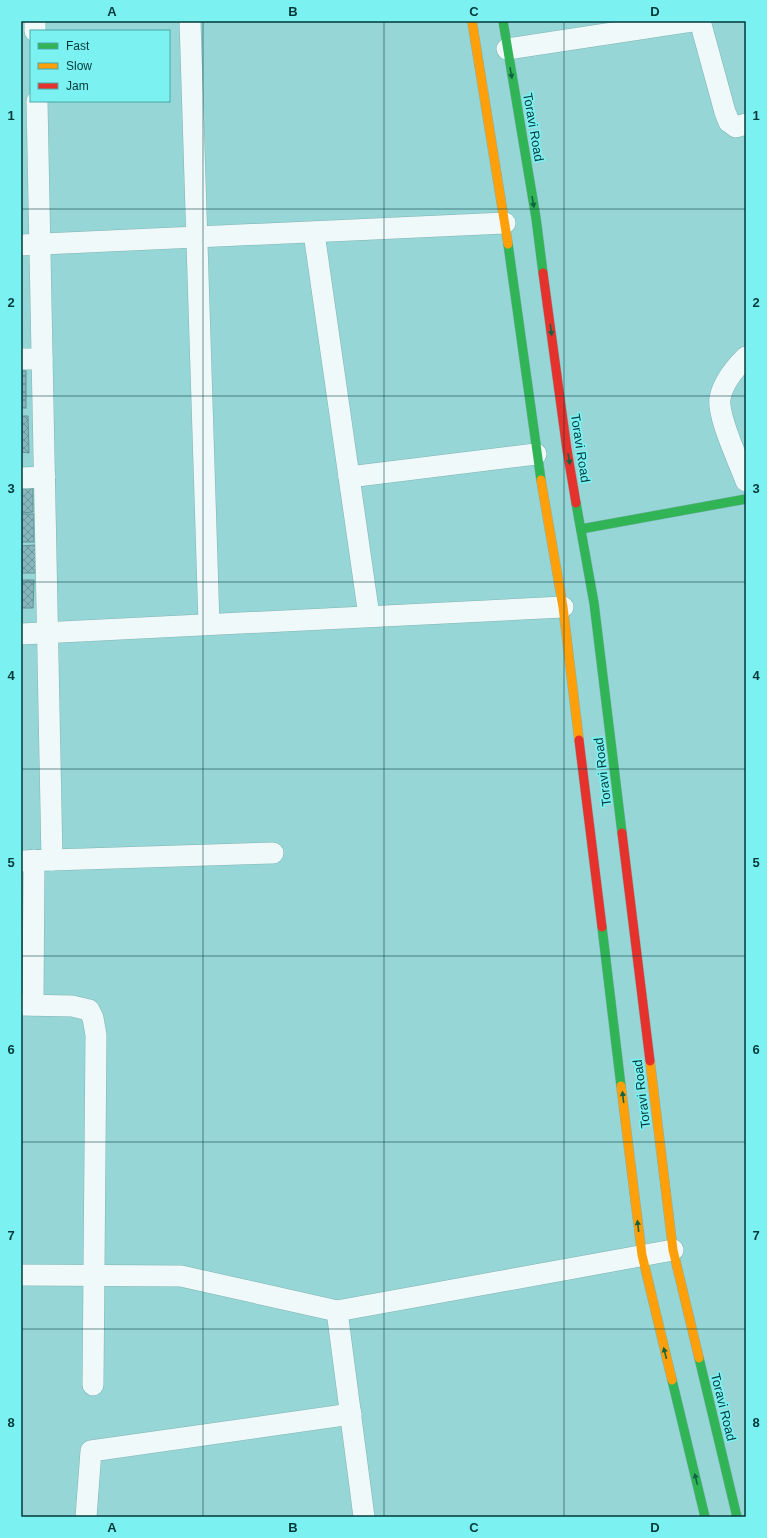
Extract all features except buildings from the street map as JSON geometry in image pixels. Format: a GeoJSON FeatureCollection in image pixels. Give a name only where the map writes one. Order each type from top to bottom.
{"type":"FeatureCollection","features":[{"type":"Feature","properties":{"kind":"main road","name":"Toravi Road"},"geometry":{"type":"LineString","coordinates":[[472,21],[505,223],[536,454],[563,608],[642,1255],[705,1517]]}},
{"type":"Feature","properties":{"kind":"main road","name":"Toravi Road"},"geometry":{"type":"LineString","coordinates":[[503,21],[536,218],[567,450],[594,603],[672,1250],[737,1517]]}},
{"type":"Feature","properties":{"kind":"main road"},"geometry":{"type":"LineString","coordinates":[[581,528],[746,500]]}},
{"type":"Feature","properties":{"kind":"street"},"geometry":{"type":"LineString","coordinates":[[190,21],[209,624]]}},
{"type":"Feature","properties":{"kind":"street"},"geometry":{"type":"LineString","coordinates":[[507,49],[692,21]]}},
{"type":"Feature","properties":{"kind":"street"},"geometry":{"type":"LineString","coordinates":[[700,21],[727,117],[736,127],[746,124]]}},
{"type":"Feature","properties":{"kind":"street"},"geometry":{"type":"LineString","coordinates":[[37,102],[30,245],[42,359],[47,633],[36,860],[27,1005],[72,1006],[89,1010],[94,1018],[96,1035],[93,1385]]}},
{"type":"Feature","properties":{"kind":"street"},"geometry":{"type":"LineString","coordinates":[[30,245],[505,223]]}},
{"type":"Feature","properties":{"kind":"street"},"geometry":{"type":"LineString","coordinates":[[314,233],[369,616]]}},
{"type":"Feature","properties":{"kind":"street"},"geometry":{"type":"LineString","coordinates":[[746,357],[725,384],[720,399],[720,414],[746,480]]}},
{"type":"Feature","properties":{"kind":"street"},"geometry":{"type":"LineString","coordinates":[[21,360],[42,359]]}},
{"type":"Feature","properties":{"kind":"street"},"geometry":{"type":"LineString","coordinates":[[349,477],[536,454]]}},
{"type":"Feature","properties":{"kind":"street"},"geometry":{"type":"LineString","coordinates":[[21,478],[45,477]]}},
{"type":"Feature","properties":{"kind":"street"},"geometry":{"type":"LineString","coordinates":[[21,634],[369,616],[563,608]]}},
{"type":"Feature","properties":{"kind":"street"},"geometry":{"type":"LineString","coordinates":[[36,860],[273,853]]}},
{"type":"Feature","properties":{"kind":"street"},"geometry":{"type":"LineString","coordinates":[[21,1275],[181,1276],[337,1311],[672,1250]]}},
{"type":"Feature","properties":{"kind":"street"},"geometry":{"type":"LineString","coordinates":[[337,1311],[364,1517]]}},
{"type":"Feature","properties":{"kind":"street"},"geometry":{"type":"LineString","coordinates":[[86,1517],[91,1451],[350,1414]]}},
{"type":"Feature","properties":{"kind":"traffic: fast"},"geometry":{"type":"LineString","coordinates":[[503,21],[536,218],[543,273]]}},
{"type":"Feature","properties":{"kind":"traffic: fast"},"geometry":{"type":"LineString","coordinates":[[508,244],[541,480]]}},
{"type":"Feature","properties":{"kind":"traffic: fast"},"geometry":{"type":"LineString","coordinates":[[581,529],[746,499]]}},
{"type":"Feature","properties":{"kind":"traffic: fast"},"geometry":{"type":"LineString","coordinates":[[576,503],[594,603],[622,833]]}},
{"type":"Feature","properties":{"kind":"traffic: fast"},"geometry":{"type":"LineString","coordinates":[[602,927],[621,1086]]}},
{"type":"Feature","properties":{"kind":"traffic: fast"},"geometry":{"type":"LineString","coordinates":[[699,1358],[737,1517]]}},
{"type":"Feature","properties":{"kind":"traffic: fast"},"geometry":{"type":"LineString","coordinates":[[672,1380],[705,1517]]}},
{"type":"Feature","properties":{"kind":"traffic: slow"},"geometry":{"type":"LineString","coordinates":[[472,21],[508,244]]}},
{"type":"Feature","properties":{"kind":"traffic: slow"},"geometry":{"type":"LineString","coordinates":[[541,480],[563,607],[579,740]]}},
{"type":"Feature","properties":{"kind":"traffic: slow"},"geometry":{"type":"LineString","coordinates":[[650,1061],[673,1250],[699,1358]]}},
{"type":"Feature","properties":{"kind":"traffic: slow"},"geometry":{"type":"LineString","coordinates":[[621,1086],[642,1255],[672,1380]]}},
{"type":"Feature","properties":{"kind":"traffic: jam"},"geometry":{"type":"LineString","coordinates":[[543,273],[567,450],[576,503]]}},
{"type":"Feature","properties":{"kind":"traffic: jam"},"geometry":{"type":"LineString","coordinates":[[579,740],[602,927]]}},
{"type":"Feature","properties":{"kind":"traffic: jam"},"geometry":{"type":"LineString","coordinates":[[622,833],[650,1061]]}}]}
